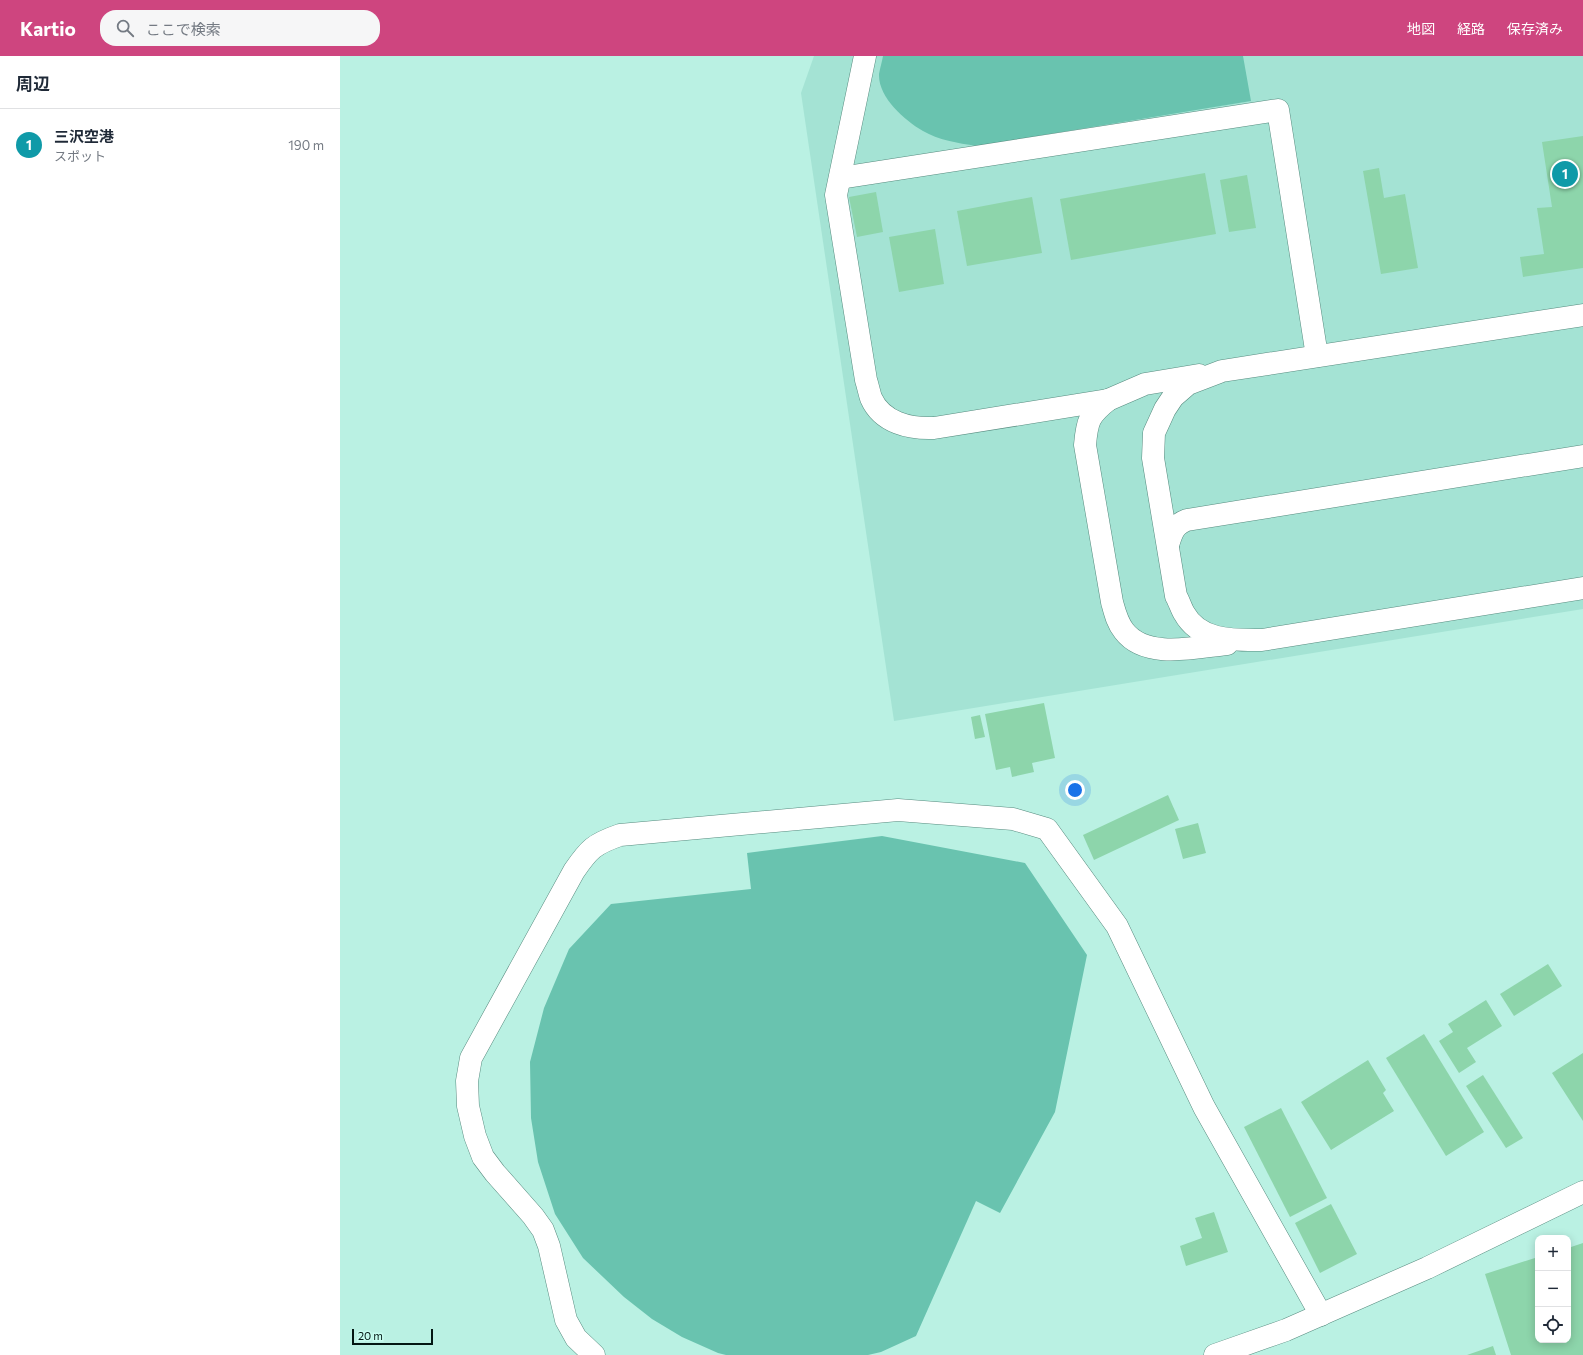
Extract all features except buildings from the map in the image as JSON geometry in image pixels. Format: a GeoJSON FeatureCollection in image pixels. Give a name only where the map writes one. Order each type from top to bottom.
{"type":"FeatureCollection","features":[{"type":"Feature","properties":{"kind":"street"},"geometry":{"type":"LineString","coordinates":[[865,56],[836,195],[866,380],[872,399],[882,413],[893,421],[904,426],[917,429],[950,426],[1108,400],[1145,384],[1583,315]]}},
{"type":"Feature","properties":{"kind":"street"},"geometry":{"type":"LineString","coordinates":[[840,178],[1278,110],[1317,356]]}},
{"type":"Feature","properties":{"kind":"street"},"geometry":{"type":"LineString","coordinates":[[1222,371],[1188,384],[1173,397],[1165,409],[1154,433],[1153,458],[1176,596],[1184,614],[1198,630],[1219,639],[1262,640]]}},
{"type":"Feature","properties":{"kind":"street"},"geometry":{"type":"LineString","coordinates":[[1085,445],[1087,427],[1094,412],[1108,400]]}},
{"type":"Feature","properties":{"kind":"street"},"geometry":{"type":"LineString","coordinates":[[1046,410],[1066,414],[1073,419],[1079,428],[1085,445],[1112,602],[1117,619],[1125,632],[1139,643],[1157,650],[1262,640],[1583,588]]}},
{"type":"Feature","properties":{"kind":"street"},"geometry":{"type":"LineString","coordinates":[[1168,545],[1173,531],[1178,523],[1187,520],[1583,456]]}},
{"type":"Feature","properties":{"kind":"street"},"geometry":{"type":"LineString","coordinates":[[594,1355],[576,1338],[566,1320],[549,1246],[543,1230],[483,1157],[475,1136],[468,1106],[467,1081],[471,1058],[574,871],[586,853],[600,842],[620,835],[898,810],[1012,819],[1047,829],[1118,926],[1204,1107],[1321,1315]]}},
{"type":"Feature","properties":{"kind":"street"},"geometry":{"type":"LineString","coordinates":[[1215,1355],[1286,1330],[1321,1315],[1427,1268],[1583,1192]]}},
{"type":"Feature","properties":{"kind":"shaded area"},"geometry":{"type":"Polygon","coordinates":[[[814,56],[1583,56],[1583,609],[894,721],[801,93],[814,56]]]}},
{"type":"Feature","properties":{"kind":"shaded area"},"geometry":{"type":"Polygon","coordinates":[[[883,56],[1243,56],[1251,101],[976,146],[935,137],[908,121],[900,114],[887,99],[880,83],[879,74],[883,56]]]}},
{"type":"Feature","properties":{"kind":"shaded area"},"geometry":{"type":"Polygon","coordinates":[[[882,836],[1025,863],[1087,955],[1055,1112],[1000,1213],[976,1201],[916,1336],[881,1352],[868,1355],[726,1355],[718,1353],[682,1337],[652,1319],[624,1297],[583,1258],[555,1214],[538,1162],[531,1118],[530,1062],[544,1008],[569,949],[611,904],[751,889],[747,853],[882,836]]]}},
{"type":"Feature","properties":{"kind":"place","name":"三沢空港"},"geometry":{"type":"Point","coordinates":[1565,174]}}]}
